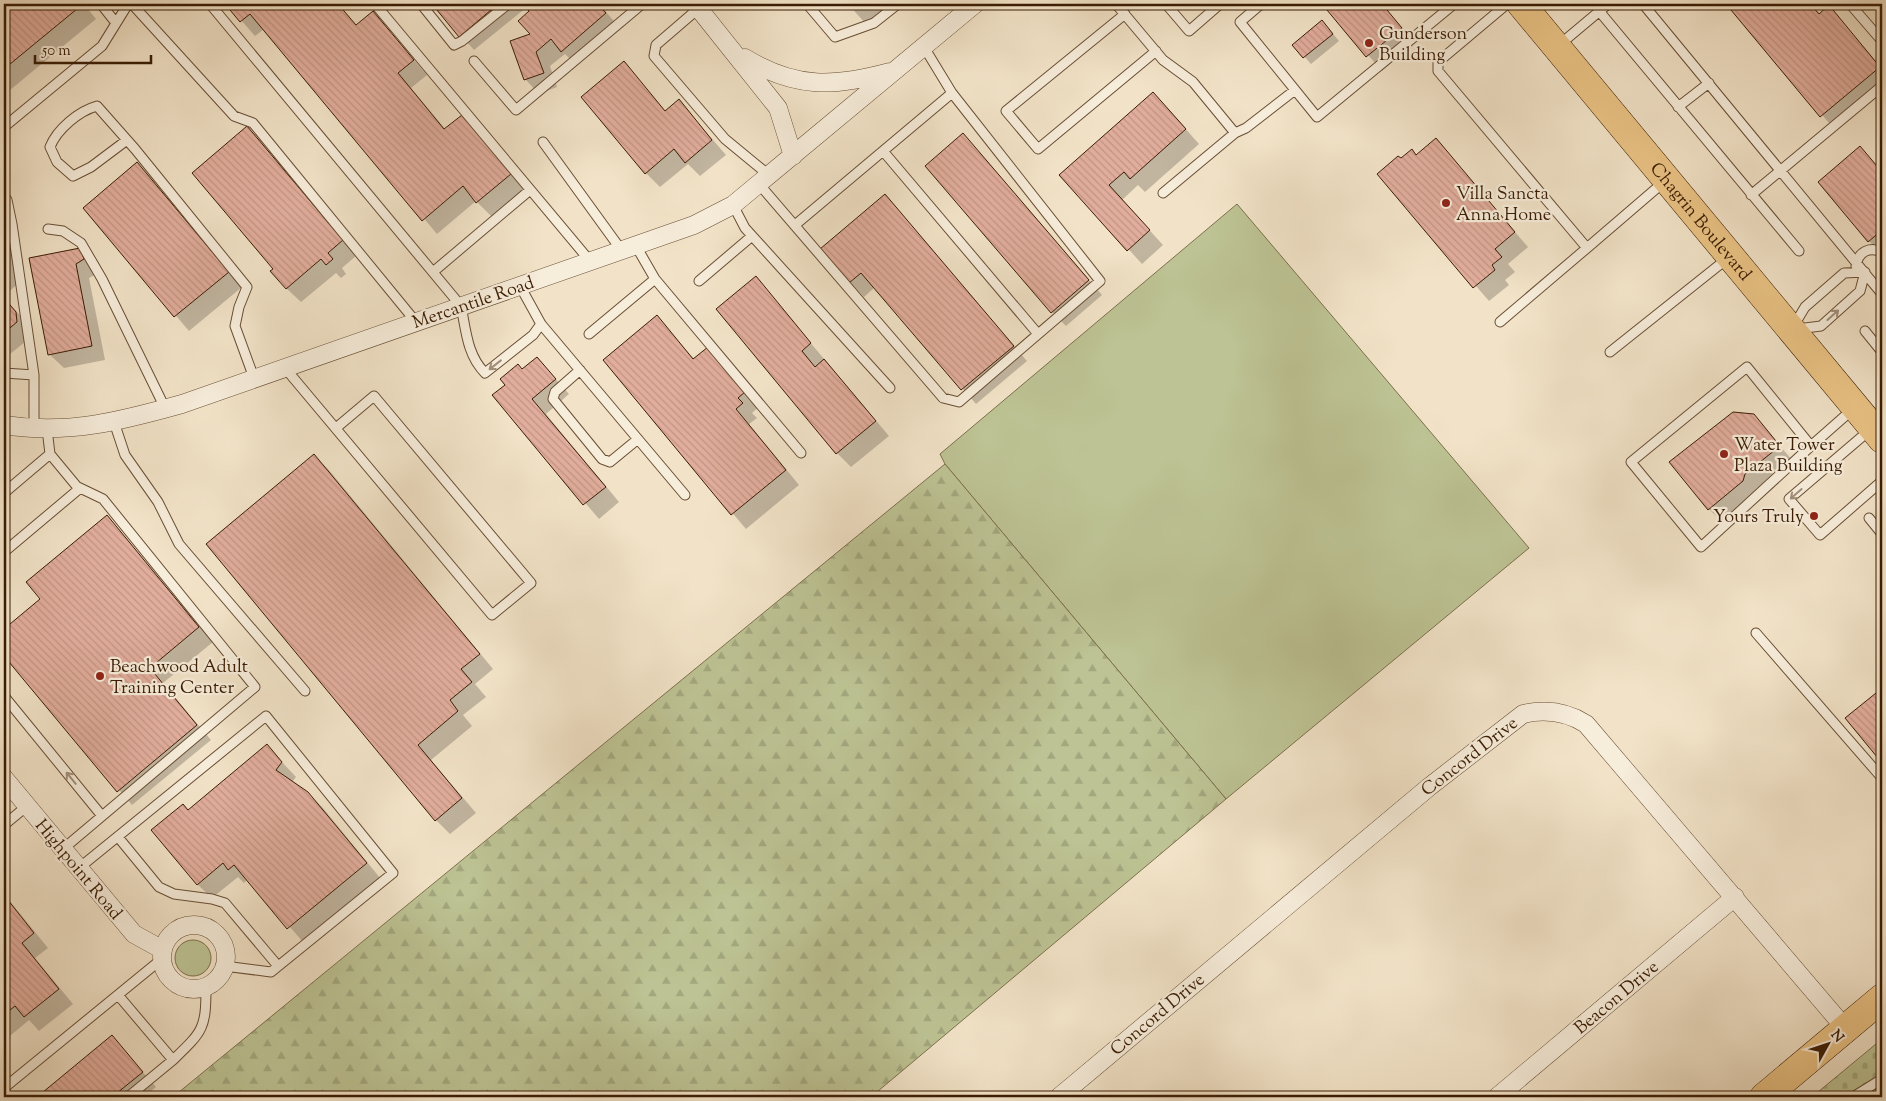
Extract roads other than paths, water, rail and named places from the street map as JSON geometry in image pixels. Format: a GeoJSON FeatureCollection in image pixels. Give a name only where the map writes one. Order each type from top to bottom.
{"type":"FeatureCollection","features":[{"type":"Feature","properties":{"kind":"main road","name":"Chagrin Boulevard"},"geometry":{"type":"LineString","coordinates":[[1521,4],[1877,433]]}},
{"type":"Feature","properties":{"kind":"main road"},"geometry":{"type":"LineString","coordinates":[[1764,1097],[1882,998]]}},
{"type":"Feature","properties":{"kind":"street","name":"Mercantile Road"},"geometry":{"type":"LineString","coordinates":[[4,424],[40,429],[114,422],[165,408],[694,225],[733,205],[975,4]]}},
{"type":"Feature","properties":{"kind":"street"},"geometry":{"type":"LineString","coordinates":[[697,6],[778,108],[793,156]]}},
{"type":"Feature","properties":{"kind":"street"},"geometry":{"type":"LineString","coordinates":[[732,50],[763,69],[815,83],[840,83],[896,70]]}},
{"type":"Feature","properties":{"kind":"street","name":"Concord Drive"},"geometry":{"type":"LineString","coordinates":[[1059,1097],[1429,786],[1523,714],[1540,710],[1574,716],[1586,724],[1846,1028]]}},
{"type":"Feature","properties":{"kind":"street","name":"Highpoint Road"},"geometry":{"type":"LineString","coordinates":[[4,778],[134,934],[163,954]]}},
{"type":"Feature","properties":{"kind":"street","name":"Beacon Drive"},"geometry":{"type":"LineString","coordinates":[[1497,1097],[1735,897]]}},
{"type":"Feature","properties":{"kind":"street"},"geometry":{"type":"LineString","coordinates":[[192,925],[205,927],[217,934],[224,945],[226,959],[224,966],[223,972],[214,982],[206,987],[196,989],[178,984],[168,975],[163,963],[163,954],[168,938],[178,929],[192,925]]}},
{"type":"Feature","properties":{"kind":"lane"},"geometry":{"type":"LineString","coordinates":[[101,4],[116,23]]}},
{"type":"Feature","properties":{"kind":"lane"},"geometry":{"type":"LineString","coordinates":[[4,127],[102,46],[130,4],[234,116],[253,123],[416,322]]}},
{"type":"Feature","properties":{"kind":"lane"},"geometry":{"type":"LineString","coordinates":[[210,4],[461,306],[468,343],[476,364],[485,373],[533,335],[541,324]]}},
{"type":"Feature","properties":{"kind":"lane"},"geometry":{"type":"LineString","coordinates":[[375,4],[590,261]]}},
{"type":"Feature","properties":{"kind":"lane"},"geometry":{"type":"LineString","coordinates":[[421,4],[454,45],[462,41],[508,4]]}},
{"type":"Feature","properties":{"kind":"lane"},"geometry":{"type":"LineString","coordinates":[[474,61],[516,110],[642,4]]}},
{"type":"Feature","properties":{"kind":"lane"},"geometry":{"type":"LineString","coordinates":[[807,4],[835,37],[874,23],[898,4]]}},
{"type":"Feature","properties":{"kind":"lane"},"geometry":{"type":"LineString","coordinates":[[1116,4],[1163,60],[1193,82],[1235,133]]}},
{"type":"Feature","properties":{"kind":"lane"},"geometry":{"type":"LineString","coordinates":[[1166,4],[1189,31],[1220,4]]}},
{"type":"Feature","properties":{"kind":"lane"},"geometry":{"type":"LineString","coordinates":[[1261,4],[1240,22],[1317,117],[1454,4]]}},
{"type":"Feature","properties":{"kind":"lane"},"geometry":{"type":"LineString","coordinates":[[1508,4],[1438,62],[1438,71],[1586,248]]}},
{"type":"Feature","properties":{"kind":"lane"},"geometry":{"type":"LineString","coordinates":[[1556,48],[1608,4]]}},
{"type":"Feature","properties":{"kind":"lane"},"geometry":{"type":"LineString","coordinates":[[1643,4],[1856,261],[1862,276],[1860,291],[1821,326],[1792,330]]}},
{"type":"Feature","properties":{"kind":"lane"},"geometry":{"type":"LineString","coordinates":[[1850,4],[1882,41]]}},
{"type":"Feature","properties":{"kind":"lane"},"geometry":{"type":"LineString","coordinates":[[697,6],[656,45],[654,56],[725,139],[764,180],[795,225],[943,398],[959,402],[1100,282],[952,93],[924,47]]}},
{"type":"Feature","properties":{"kind":"lane"},"geometry":{"type":"LineString","coordinates":[[1599,11],[1799,251]]}},
{"type":"Feature","properties":{"kind":"lane"},"geometry":{"type":"LineString","coordinates":[[1125,14],[1006,112],[1038,149],[1156,51]]}},
{"type":"Feature","properties":{"kind":"lane"},"geometry":{"type":"LineString","coordinates":[[1678,107],[1709,83]]}},
{"type":"Feature","properties":{"kind":"lane"},"geometry":{"type":"LineString","coordinates":[[1751,195],[1882,86]]}},
{"type":"Feature","properties":{"kind":"lane"},"geometry":{"type":"LineString","coordinates":[[1163,194],[1235,133],[1246,128],[1295,90]]}},
{"type":"Feature","properties":{"kind":"lane"},"geometry":{"type":"LineString","coordinates":[[795,225],[952,93]]}},
{"type":"Feature","properties":{"kind":"lane"},"geometry":{"type":"LineString","coordinates":[[127,140],[91,167],[73,176],[57,162],[50,147],[54,136],[86,109],[97,106],[127,140],[247,287],[239,306],[235,326],[254,378]]}},
{"type":"Feature","properties":{"kind":"lane"},"geometry":{"type":"LineString","coordinates":[[543,142],[801,453]]}},
{"type":"Feature","properties":{"kind":"lane"},"geometry":{"type":"LineString","coordinates":[[883,152],[1038,334]]}},
{"type":"Feature","properties":{"kind":"lane"},"geometry":{"type":"LineString","coordinates":[[1500,322],[1667,179]]}},
{"type":"Feature","properties":{"kind":"lane"},"geometry":{"type":"LineString","coordinates":[[433,272],[530,190]]}},
{"type":"Feature","properties":{"kind":"lane"},"geometry":{"type":"LineString","coordinates":[[4,196],[7,200],[12,224],[40,429],[50,454],[78,488],[103,499],[255,687],[63,849]]}},
{"type":"Feature","properties":{"kind":"lane"},"geometry":{"type":"LineString","coordinates":[[733,205],[745,228],[890,388]]}},
{"type":"Feature","properties":{"kind":"lane"},"geometry":{"type":"LineString","coordinates":[[48,229],[63,231],[81,243],[102,280],[165,408]]}},
{"type":"Feature","properties":{"kind":"lane"},"geometry":{"type":"LineString","coordinates":[[699,281],[752,236]]}},
{"type":"Feature","properties":{"kind":"lane"},"geometry":{"type":"LineString","coordinates":[[1856,261],[1863,252],[1869,250],[1882,252]]}},
{"type":"Feature","properties":{"kind":"lane"},"geometry":{"type":"LineString","coordinates":[[1610,352],[1730,256]]}},
{"type":"Feature","properties":{"kind":"lane"},"geometry":{"type":"LineString","coordinates":[[1792,330],[1805,307],[1844,273],[1862,276],[1878,283],[1882,294]]}},
{"type":"Feature","properties":{"kind":"lane"},"geometry":{"type":"LineString","coordinates":[[589,334],[655,279]]}},
{"type":"Feature","properties":{"kind":"lane"},"geometry":{"type":"LineString","coordinates":[[520,286],[541,324],[685,495]]}},
{"type":"Feature","properties":{"kind":"lane"},"geometry":{"type":"LineString","coordinates":[[1865,331],[1882,352]]}},
{"type":"Feature","properties":{"kind":"lane"},"geometry":{"type":"LineString","coordinates":[[1811,446],[1747,367],[1631,462],[1701,547],[1856,407]]}},
{"type":"Feature","properties":{"kind":"lane"},"geometry":{"type":"LineString","coordinates":[[285,368],[492,615],[531,583],[374,396],[336,428]]}},
{"type":"Feature","properties":{"kind":"lane"},"geometry":{"type":"LineString","coordinates":[[580,370],[554,392],[553,399],[602,458],[610,462],[638,439]]}},
{"type":"Feature","properties":{"kind":"lane"},"geometry":{"type":"LineString","coordinates":[[4,373],[34,375]]}},
{"type":"Feature","properties":{"kind":"lane"},"geometry":{"type":"LineString","coordinates":[[114,422],[125,455],[158,502],[179,544],[306,691]]}},
{"type":"Feature","properties":{"kind":"lane"},"geometry":{"type":"LineString","coordinates":[[1877,433],[1790,500],[1820,535],[1882,481]]}},
{"type":"Feature","properties":{"kind":"lane"},"geometry":{"type":"LineString","coordinates":[[4,493],[50,454]]}},
{"type":"Feature","properties":{"kind":"lane"},"geometry":{"type":"LineString","coordinates":[[4,552],[78,488]]}},
{"type":"Feature","properties":{"kind":"lane"},"geometry":{"type":"LineString","coordinates":[[1869,518],[1882,534]]}},
{"type":"Feature","properties":{"kind":"lane"},"geometry":{"type":"LineString","coordinates":[[1756,633],[1882,778]]}},
{"type":"Feature","properties":{"kind":"lane"},"geometry":{"type":"LineString","coordinates":[[4,696],[102,816]]}},
{"type":"Feature","properties":{"kind":"lane"},"geometry":{"type":"LineString","coordinates":[[79,868],[266,716],[393,872],[271,972],[224,966]]}},
{"type":"Feature","properties":{"kind":"lane"},"geometry":{"type":"LineString","coordinates":[[4,825],[27,806]]}},
{"type":"Feature","properties":{"kind":"lane"},"geometry":{"type":"LineString","coordinates":[[118,837],[158,887],[174,894],[212,899],[225,903],[278,966]]}},
{"type":"Feature","properties":{"kind":"lane"},"geometry":{"type":"LineString","coordinates":[[4,1088],[118,995],[163,954]]}},
{"type":"Feature","properties":{"kind":"lane"},"geometry":{"type":"LineString","coordinates":[[128,1097],[173,1060],[198,1036],[206,1018],[206,987]]}},
{"type":"Feature","properties":{"kind":"lane"},"geometry":{"type":"LineString","coordinates":[[118,995],[173,1060]]}},
{"type":"Feature","properties":{"kind":"lane"},"geometry":{"type":"LineString","coordinates":[[1853,1097],[1882,1079]]}},
{"type":"Feature","properties":{"kind":"place","name":"Gunderson Building"},"geometry":{"type":"Point","coordinates":[1369,43]}},
{"type":"Feature","properties":{"kind":"place","name":"Villa Sancta Anna Home"},"geometry":{"type":"Point","coordinates":[1446,203]}},
{"type":"Feature","properties":{"kind":"place","name":"Water Tower Plaza Building"},"geometry":{"type":"Point","coordinates":[1724,454]}},
{"type":"Feature","properties":{"kind":"place","name":"Yours Truly"},"geometry":{"type":"Point","coordinates":[1814,516]}},
{"type":"Feature","properties":{"kind":"place","name":"Beachwood Adult Training Center"},"geometry":{"type":"Point","coordinates":[100,676]}}]}
